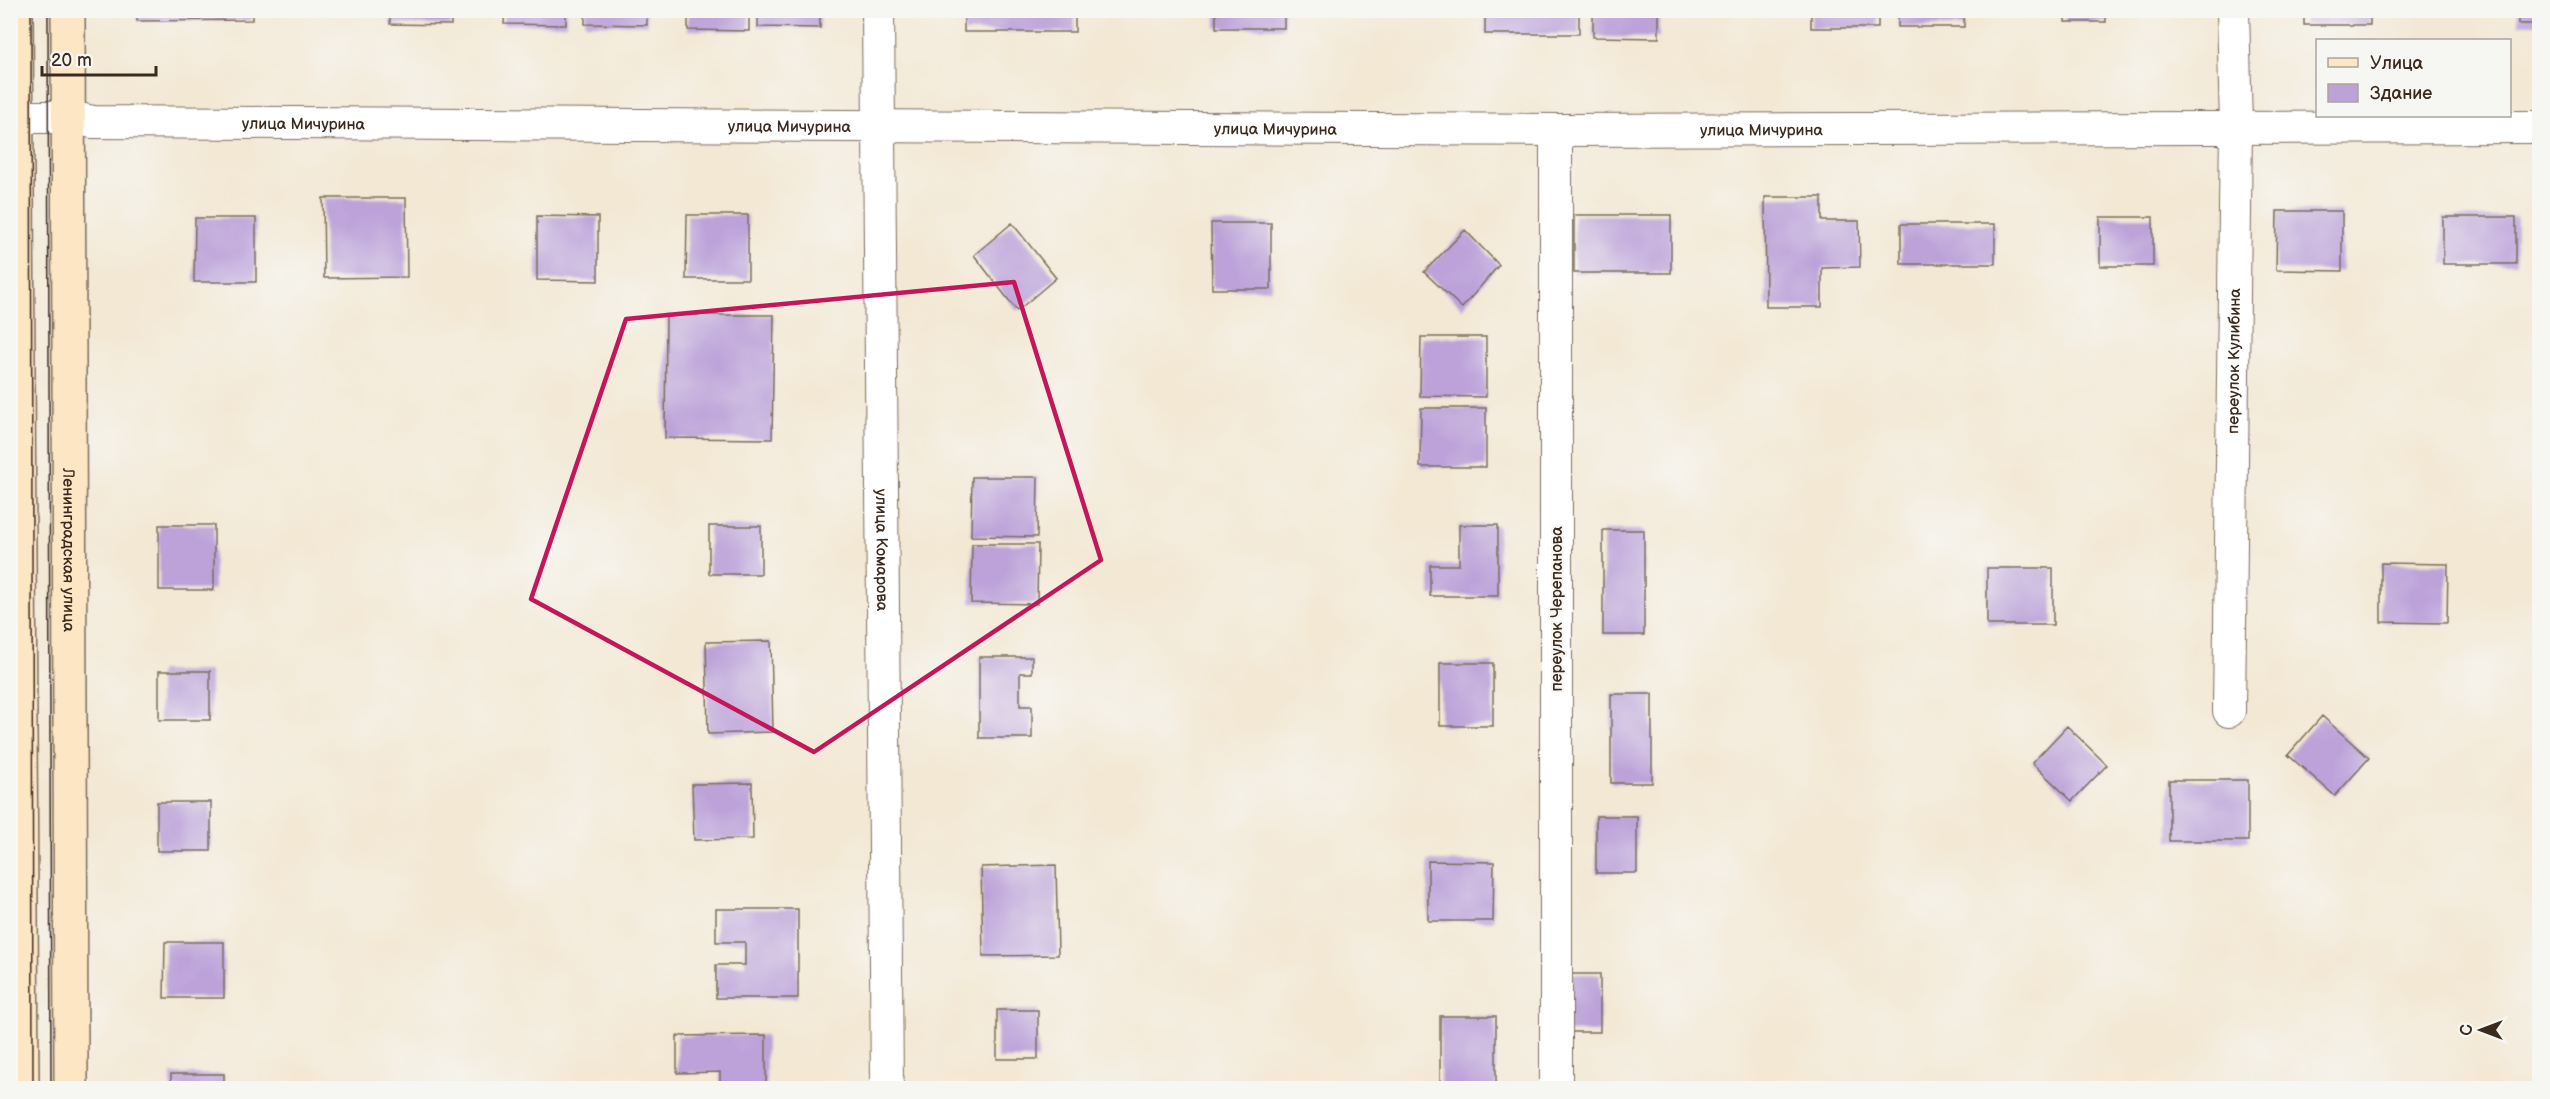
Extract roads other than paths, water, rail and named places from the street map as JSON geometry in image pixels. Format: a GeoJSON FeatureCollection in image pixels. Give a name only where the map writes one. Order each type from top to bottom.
{"type":"FeatureCollection","features":[{"type":"Feature","properties":{"kind":"main road"},"geometry":{"type":"LineString","coordinates":[[16,10],[13,117],[22,1089]]}},
{"type":"Feature","properties":{"kind":"main road","name":"Ленинградская улица"},"geometry":{"type":"LineString","coordinates":[[68,10],[71,1089]]}},
{"type":"Feature","properties":{"kind":"street","name":"улица Комарова"},"geometry":{"type":"LineString","coordinates":[[878,10],[886,1089]]}},
{"type":"Feature","properties":{"kind":"street","name":"переулок Кулибина"},"geometry":{"type":"LineString","coordinates":[[2229,711],[2236,126],[2233,10]]}},
{"type":"Feature","properties":{"kind":"street","name":"улица Мичурина"},"geometry":{"type":"LineString","coordinates":[[13,117],[69,117],[93,122],[1556,130],[2236,126],[2540,127]]}},
{"type":"Feature","properties":{"kind":"street","name":"переулок Черепанова"},"geometry":{"type":"LineString","coordinates":[[1556,130],[1556,1089]]}},
{"type":"Feature","properties":{"kind":"tram line"},"geometry":{"type":"LineString","coordinates":[[31,10],[33,1088]]}},
{"type":"Feature","properties":{"kind":"tram line"},"geometry":{"type":"LineString","coordinates":[[48,10],[51,1088]]}}]}
